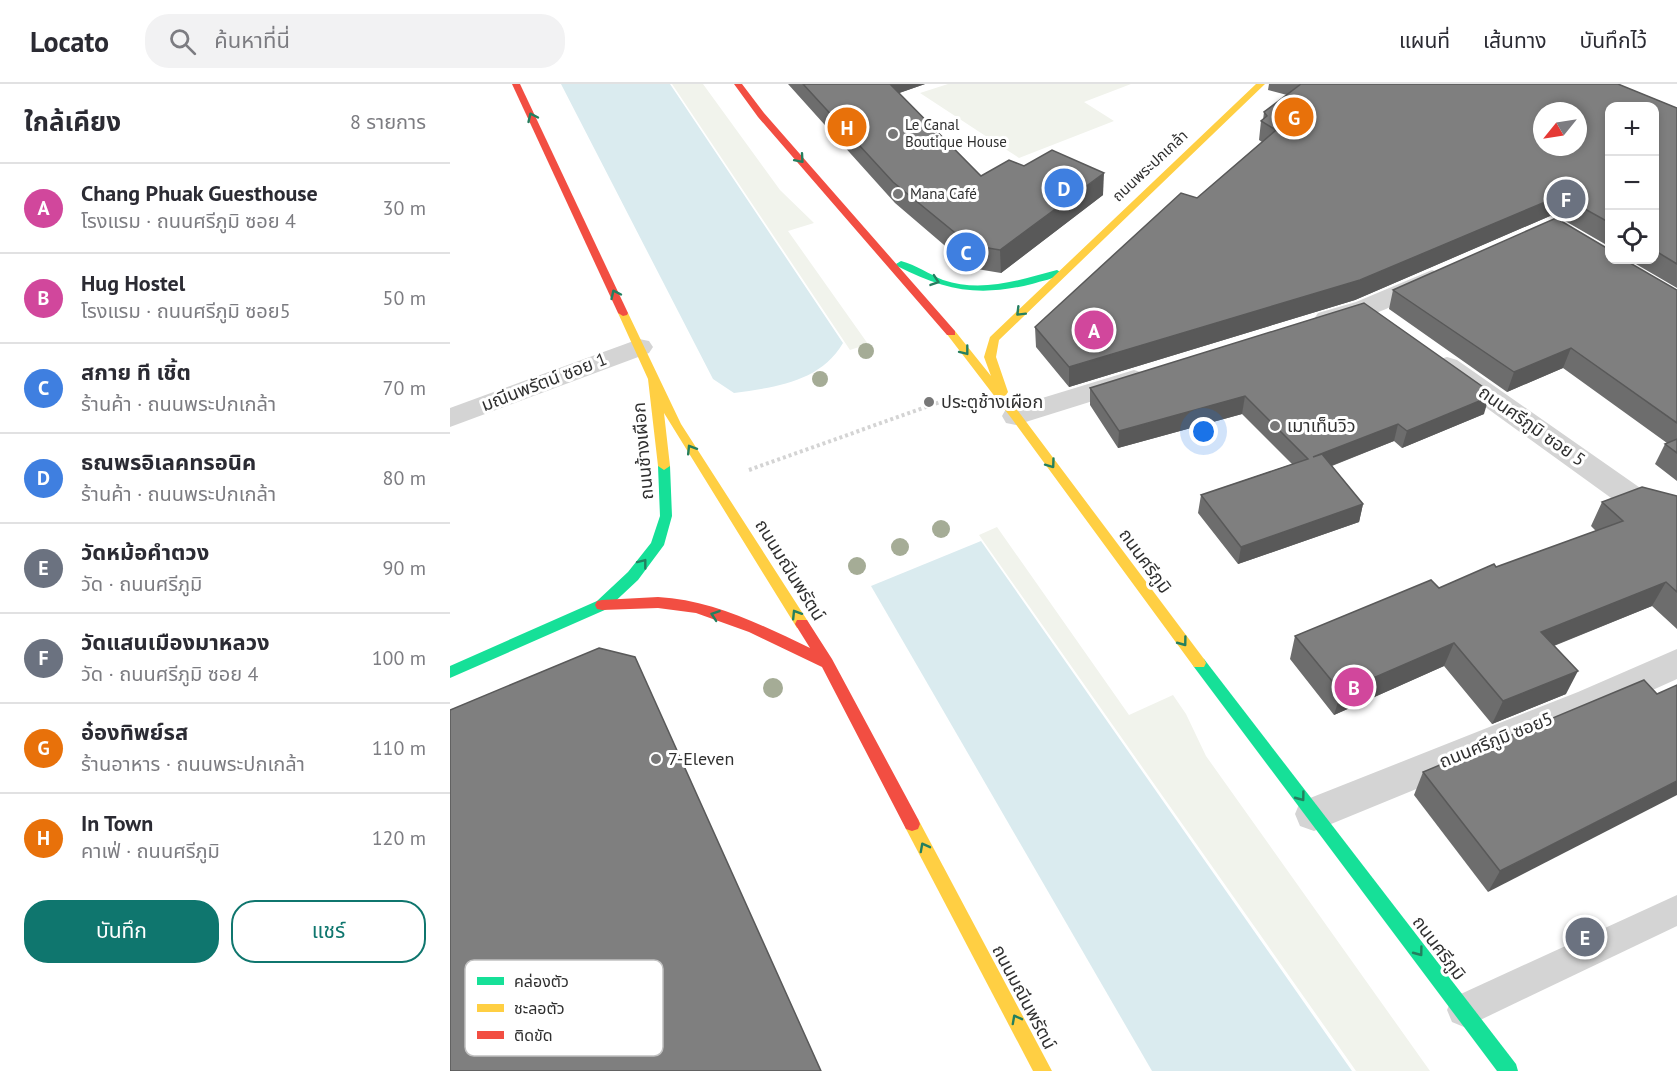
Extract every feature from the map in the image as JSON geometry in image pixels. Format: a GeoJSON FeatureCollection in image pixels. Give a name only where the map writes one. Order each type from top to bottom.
{"type":"FeatureCollection","features":[{"type":"Feature","properties":{"kind":"main road","name":"ถนนมณีนพรัตน์"},"geometry":{"type":"LineString","coordinates":[[516,84],[675,424],[827,663],[1043,1071]]}},
{"type":"Feature","properties":{"kind":"main road","name":"ถนนศรีภูมิ"},"geometry":{"type":"LineString","coordinates":[[738,84],[761,115],[884,254],[1016,416],[1147,595],[1509,1071]]}},
{"type":"Feature","properties":{"kind":"main road","name":"ถนนพระปกเกล้า"},"geometry":{"type":"LineString","coordinates":[[1016,416],[995,376],[990,357],[994,339],[1062,271],[1261,84]]}},
{"type":"Feature","properties":{"kind":"main road","name":"ถนนพระปกเกล้า"},"geometry":{"type":"LineString","coordinates":[[884,254],[934,282],[982,291],[1020,285],[1062,271]]}},
{"type":"Feature","properties":{"kind":"main road","name":"ถนนช้างเผือก"},"geometry":{"type":"LineString","coordinates":[[450,672],[602,605],[633,576],[657,545],[666,516],[667,488],[654,379]]}},
{"type":"Feature","properties":{"kind":"main road","name":"ถนนช้างเผือก"},"geometry":{"type":"LineString","coordinates":[[602,605],[648,603],[689,606],[753,628],[827,663]]}},
{"type":"Feature","properties":{"kind":"street"},"geometry":{"type":"LineString","coordinates":[[1307,326],[1365,308],[1452,269]]}},
{"type":"Feature","properties":{"kind":"street"},"geometry":{"type":"LineString","coordinates":[[1365,308],[1394,328]]}},
{"type":"Feature","properties":{"kind":"street","name":"มณีนพรัตน์ ซอย 1"},"geometry":{"type":"LineString","coordinates":[[450,418],[639,347]]}},
{"type":"Feature","properties":{"kind":"street","name":"ถนนศรีภูมิ ซอย 5"},"geometry":{"type":"LineString","coordinates":[[1423,349],[1636,500],[1677,511]]}},
{"type":"Feature","properties":{"kind":"street"},"geometry":{"type":"LineString","coordinates":[[1016,416],[1159,372]]}},
{"type":"Feature","properties":{"kind":"street","name":"ถนนศรีภูมิ ซอย5"},"geometry":{"type":"LineString","coordinates":[[1314,814],[1591,702],[1677,663]]}},
{"type":"Feature","properties":{"kind":"lane"},"geometry":{"type":"LineString","coordinates":[[1464,1010],[1677,910]]}},
{"type":"Feature","properties":{"kind":"path"},"geometry":{"type":"LineString","coordinates":[[748,470],[955,397]]}},
{"type":"Feature","properties":{"kind":"shaded area"},"geometry":{"type":"Polygon","coordinates":[[[561,84],[670,84],[843,343],[833,356],[809,374],[766,388],[734,393],[713,379],[561,84]]]}},
{"type":"Feature","properties":{"kind":"shaded area"},"geometry":{"type":"Polygon","coordinates":[[[672,84],[703,84],[780,190],[814,223],[788,231],[868,344],[850,350],[672,84]]]}},
{"type":"Feature","properties":{"kind":"shaded area"},"geometry":{"type":"Polygon","coordinates":[[[948,84],[1131,84],[1084,102],[1114,121],[1019,158],[920,93],[948,84]]]}},
{"type":"Feature","properties":{"kind":"shaded area"},"geometry":{"type":"Polygon","coordinates":[[[997,527],[1129,715],[1173,695],[1186,714],[1206,756],[1430,1071],[1356,1071],[979,535],[997,527]]]}},
{"type":"Feature","properties":{"kind":"shaded area"},"geometry":{"type":"Polygon","coordinates":[[[981,541],[1352,1071],[1152,1071],[871,586],[981,541]]]}},
{"type":"Feature","properties":{"kind":"building"},"geometry":{"type":"Polygon","coordinates":[[[803,84],[890,84],[981,176],[1009,160],[1024,166],[1052,150],[1104,173],[1000,250],[970,245],[893,182],[803,84]]]}},
{"type":"Feature","properties":{"kind":"building"},"geometry":{"type":"Polygon","coordinates":[[[1301,84],[1618,84],[1677,108],[1677,264],[1659,253],[1659,102],[1605,102],[1605,220],[1567,199],[1557,197],[1360,280],[1069,367],[1035,327],[1181,193],[1197,198],[1276,130],[1261,121],[1267,116],[1264,112],[1301,84]]]}},
{"type":"Feature","properties":{"kind":"building"},"geometry":{"type":"Polygon","coordinates":[[[1556,218],[1605,247],[1605,264],[1632,264],[1677,290],[1677,423],[1571,348],[1514,372],[1393,290],[1556,218]]]}},
{"type":"Feature","properties":{"kind":"building"},"geometry":{"type":"Polygon","coordinates":[[[1364,303],[1483,387],[1480,389],[1489,397],[1407,431],[1398,424],[1313,457],[1322,454],[1363,504],[1241,547],[1201,495],[1308,459],[1245,396],[1119,431],[1090,388],[1364,303]]]}},
{"type":"Feature","properties":{"kind":"building"},"geometry":{"type":"Polygon","coordinates":[[[1677,439],[1677,453],[1665,444],[1677,439]]]}},
{"type":"Feature","properties":{"kind":"building"},"geometry":{"type":"Polygon","coordinates":[[[1642,487],[1677,496],[1677,592],[1666,582],[1541,632],[1578,671],[1503,701],[1454,643],[1341,692],[1295,636],[1431,580],[1439,588],[1494,564],[1496,567],[1623,521],[1602,502],[1642,487]]]}},
{"type":"Feature","properties":{"kind":"building"},"geometry":{"type":"Polygon","coordinates":[[[599,648],[635,657],[821,1071],[450,1071],[450,710],[599,648]]]}},
{"type":"Feature","properties":{"kind":"building"},"geometry":{"type":"Polygon","coordinates":[[[1644,680],[1657,694],[1677,685],[1677,781],[1500,871],[1423,772],[1644,680]]]}},
{"type":"Feature","properties":{"kind":"traffic: fast"},"geometry":{"type":"LineString","coordinates":[[901,264],[942,283],[978,289],[1014,285],[1057,273]]}},
{"type":"Feature","properties":{"kind":"traffic: fast"},"geometry":{"type":"LineString","coordinates":[[450,672],[602,605],[633,576],[657,545],[666,516],[664,466]]}},
{"type":"Feature","properties":{"kind":"traffic: fast"},"geometry":{"type":"LineString","coordinates":[[1199,663],[1509,1071]]}},
{"type":"Feature","properties":{"kind":"traffic: slow"},"geometry":{"type":"LineString","coordinates":[[1002,392],[990,357],[994,339],[1261,84]]}},
{"type":"Feature","properties":{"kind":"traffic: slow"},"geometry":{"type":"LineString","coordinates":[[623,313],[675,424],[802,624]]}},
{"type":"Feature","properties":{"kind":"traffic: slow"},"geometry":{"type":"LineString","coordinates":[[951,333],[1016,416],[1199,663]]}},
{"type":"Feature","properties":{"kind":"traffic: slow"},"geometry":{"type":"LineString","coordinates":[[654,379],[664,466]]}},
{"type":"Feature","properties":{"kind":"traffic: slow"},"geometry":{"type":"LineString","coordinates":[[912,824],[1043,1071]]}},
{"type":"Feature","properties":{"kind":"traffic: jam"},"geometry":{"type":"LineString","coordinates":[[516,84],[623,313]]}},
{"type":"Feature","properties":{"kind":"traffic: jam"},"geometry":{"type":"LineString","coordinates":[[738,84],[761,115],[951,333]]}},
{"type":"Feature","properties":{"kind":"traffic: jam"},"geometry":{"type":"LineString","coordinates":[[602,605],[658,603],[696,608],[735,620],[827,663]]}},
{"type":"Feature","properties":{"kind":"traffic: jam"},"geometry":{"type":"LineString","coordinates":[[802,624],[827,663],[912,824]]}},
{"type":"Feature","properties":{"kind":"place","name":"อ๋องทิพย์รส"},"geometry":{"type":"Point","coordinates":[1294,117]}},
{"type":"Feature","properties":{"kind":"place","name":"In Town"},"geometry":{"type":"Point","coordinates":[847,127]}},
{"type":"Feature","properties":{"kind":"place","name":"Le Canal Boutique House"},"geometry":{"type":"Point","coordinates":[893,134]}},
{"type":"Feature","properties":{"kind":"place","name":"ธณพรอิเลคทรอนิค"},"geometry":{"type":"Point","coordinates":[1064,188]}},
{"type":"Feature","properties":{"kind":"place","name":"Mana Café"},"geometry":{"type":"Point","coordinates":[898,194]}},
{"type":"Feature","properties":{"kind":"place","name":"วัดแสนเมืองมาหลวง"},"geometry":{"type":"Point","coordinates":[1566,199]}},
{"type":"Feature","properties":{"kind":"place","name":"สกาย ที เชิ้ต"},"geometry":{"type":"Point","coordinates":[966,252]}},
{"type":"Feature","properties":{"kind":"place","name":"Chang Phuak Guesthouse"},"geometry":{"type":"Point","coordinates":[1094,330]}},
{"type":"Feature","properties":{"kind":"place","name":"ประตูช้างเผือก"},"geometry":{"type":"Point","coordinates":[929,402]}},
{"type":"Feature","properties":{"kind":"place","name":"เมาเท็นวิว"},"geometry":{"type":"Point","coordinates":[1275,426]}},
{"type":"Feature","properties":{"kind":"place","name":"Hug Hostel"},"geometry":{"type":"Point","coordinates":[1354,687]}},
{"type":"Feature","properties":{"kind":"place","name":"7-Eleven"},"geometry":{"type":"Point","coordinates":[656,759]}},
{"type":"Feature","properties":{"kind":"place","name":"วัดหม้อคำตวง"},"geometry":{"type":"Point","coordinates":[1585,937]}}]}
